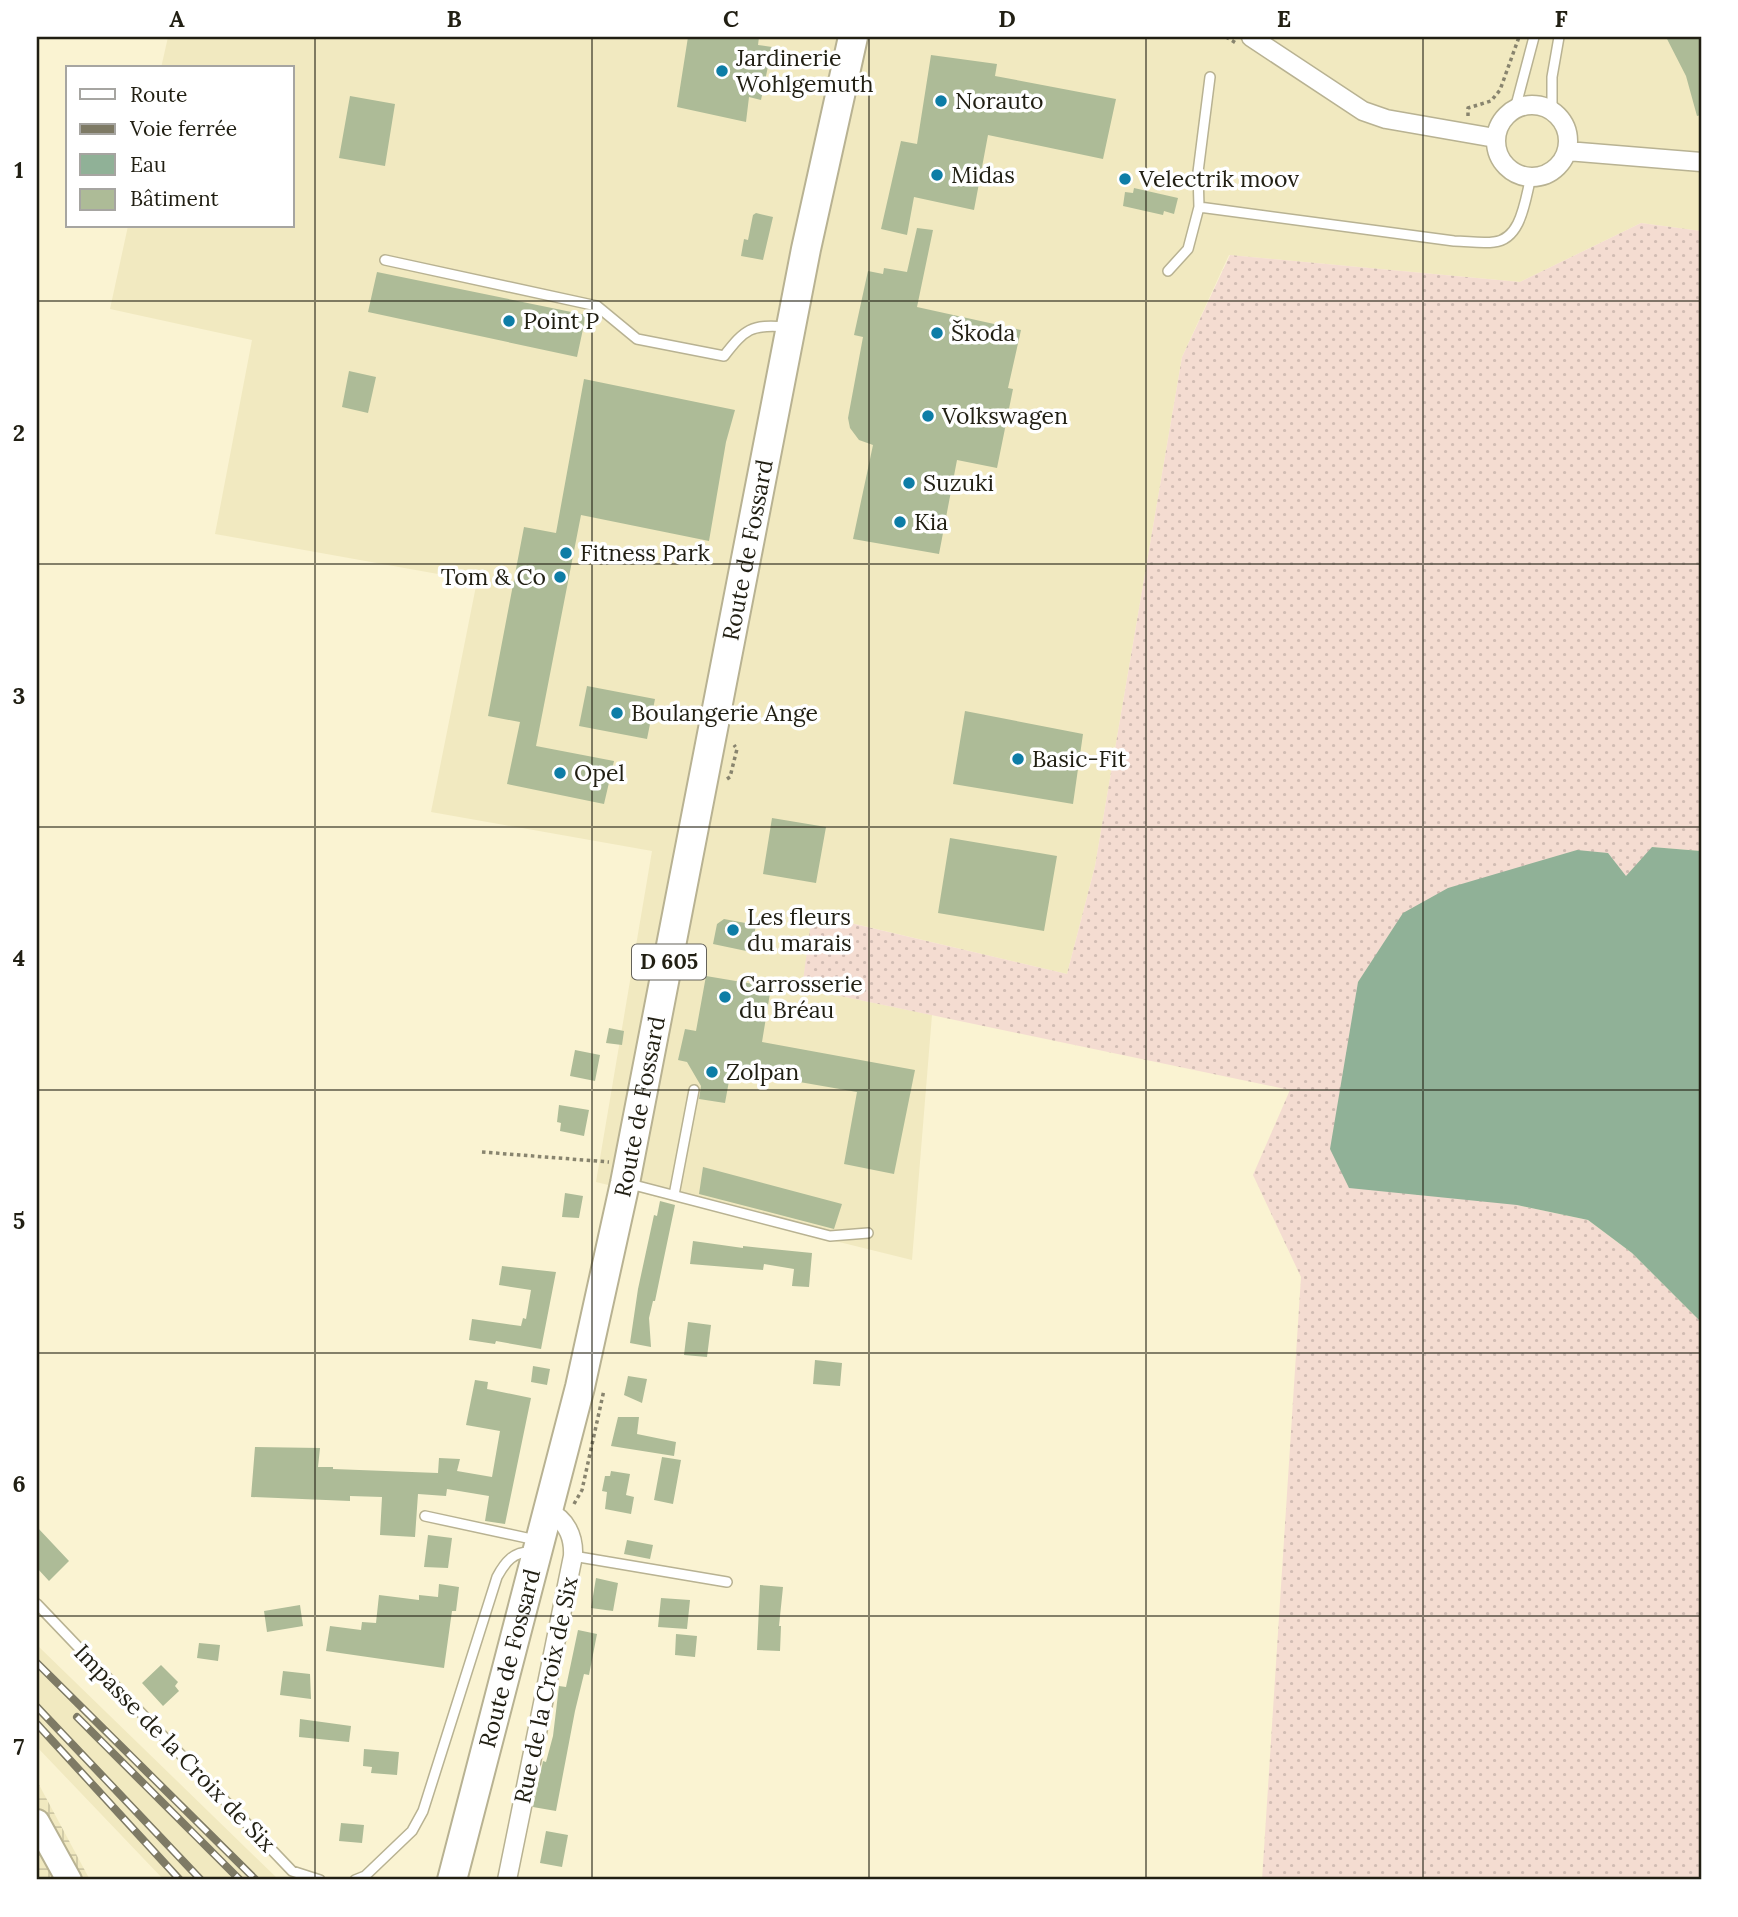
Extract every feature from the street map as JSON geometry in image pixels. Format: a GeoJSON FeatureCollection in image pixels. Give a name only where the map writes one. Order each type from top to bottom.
{"type":"FeatureCollection","features":[{"type":"Feature","properties":{"kind":"main road","name":"Route de Fossard"},"geometry":{"type":"LineString","coordinates":[[452,1880],[580,1387],[627,1173],[792,327],[853,37]]}},
{"type":"Feature","properties":{"kind":"street"},"geometry":{"type":"LineString","coordinates":[[1251,37],[1363,111],[1386,119],[1495,138]]}},
{"type":"Feature","properties":{"kind":"street"},"geometry":{"type":"LineString","coordinates":[[1528,104],[1552,110],[1561,117],[1569,139],[1562,161],[1554,170],[1543,176],[1519,175],[1509,170],[1496,150],[1495,138],[1501,120],[1515,109],[1528,104]]}},
{"type":"Feature","properties":{"kind":"street"},"geometry":{"type":"LineString","coordinates":[[1567,150],[1701,162]]}},
{"type":"Feature","properties":{"kind":"street","name":"Rue de la Croix de Six"},"geometry":{"type":"LineString","coordinates":[[507,1880],[573,1556],[574,1542],[564,1523],[558,1516],[547,1511]]}},
{"type":"Feature","properties":{"kind":"street"},"geometry":{"type":"LineString","coordinates":[[37,1822],[69,1880]]}},
{"type":"Feature","properties":{"kind":"lane"},"geometry":{"type":"LineString","coordinates":[[1515,109],[1534,37]]}},
{"type":"Feature","properties":{"kind":"lane"},"geometry":{"type":"LineString","coordinates":[[1552,110],[1552,77],[1559,37]]}},
{"type":"Feature","properties":{"kind":"lane"},"geometry":{"type":"LineString","coordinates":[[1168,271],[1188,250],[1199,207],[1198,173],[1210,77]]}},
{"type":"Feature","properties":{"kind":"lane"},"geometry":{"type":"LineString","coordinates":[[1199,207],[1454,241],[1495,243],[1508,238],[1516,228],[1531,177]]}},
{"type":"Feature","properties":{"kind":"lane"},"geometry":{"type":"LineString","coordinates":[[384,260],[597,306],[637,339],[724,356],[740,335],[761,325],[792,327]]}},
{"type":"Feature","properties":{"kind":"lane"},"geometry":{"type":"LineString","coordinates":[[674,1195],[694,1090]]}},
{"type":"Feature","properties":{"kind":"lane"},"geometry":{"type":"LineString","coordinates":[[627,1173],[674,1195],[830,1236],[868,1233]]}},
{"type":"Feature","properties":{"kind":"lane"},"geometry":{"type":"LineString","coordinates":[[425,1516],[538,1547]]}},
{"type":"Feature","properties":{"kind":"lane"},"geometry":{"type":"LineString","coordinates":[[355,1880],[365,1876],[412,1831],[423,1811],[497,1577],[504,1564],[516,1554],[538,1547]]}},
{"type":"Feature","properties":{"kind":"lane"},"geometry":{"type":"LineString","coordinates":[[573,1556],[727,1582]]}},
{"type":"Feature","properties":{"kind":"lane","name":"Impasse de la Croix de Six"},"geometry":{"type":"LineString","coordinates":[[37,1604],[292,1871],[320,1880]]}},
{"type":"Feature","properties":{"kind":"path"},"geometry":{"type":"LineString","coordinates":[[1469,134],[1468,108],[1491,101],[1500,90],[1519,37]]}},
{"type":"Feature","properties":{"kind":"path"},"geometry":{"type":"LineString","coordinates":[[482,1152],[627,1173]]}},
{"type":"Feature","properties":{"kind":"shaded area"},"geometry":{"type":"Polygon","coordinates":[[[168,37],[1701,37],[1701,231],[1641,223],[1520,282],[1229,255],[1182,357],[1095,866],[1067,974],[813,914],[802,988],[932,1015],[912,1260],[596,1182],[652,851],[431,812],[477,581],[215,534],[252,340],[110,309],[128,228],[294,228],[294,66],[161,66],[168,37]]]}},
{"type":"Feature","properties":{"kind":"shaded area"},"geometry":{"type":"Polygon","coordinates":[[[1641,223],[1701,231],[1701,851],[1652,847],[1517,1205],[1588,1220],[1632,1253],[1701,1322],[1701,1880],[1262,1880],[1301,1277],[1253,1175],[1290,1090],[802,988],[812,914],[1067,974],[1095,866],[1182,357],[1230,255],[1520,282],[1641,223]]]}},
{"type":"Feature","properties":{"kind":"shaded area"},"geometry":{"type":"Polygon","coordinates":[[[37,1645],[279,1880],[164,1880],[37,1747],[37,1645]]]}},
{"type":"Feature","properties":{"kind":"shaded area"},"geometry":{"type":"Polygon","coordinates":[[[37,1781],[90,1880],[37,1880],[37,1781]]]}},
{"type":"Feature","properties":{"kind":"water"},"geometry":{"type":"Polygon","coordinates":[[[1652,847],[1701,851],[1701,1322],[1632,1253],[1588,1220],[1517,1205],[1349,1188],[1330,1149],[1358,982],[1403,913],[1448,888],[1577,850],[1608,853],[1626,876],[1652,847]]]}},
{"type":"Feature","properties":{"kind":"building"},"geometry":{"type":"Polygon","coordinates":[[[688,37],[759,37],[758,45],[772,47],[761,100],[749,97],[746,122],[677,107],[688,37]]]}},
{"type":"Feature","properties":{"kind":"building"},"geometry":{"type":"Polygon","coordinates":[[[1666,37],[1701,37],[1701,115],[1697,116],[1686,76],[1666,37]]]}},
{"type":"Feature","properties":{"kind":"building"},"geometry":{"type":"Polygon","coordinates":[[[931,55],[997,64],[995,76],[1116,99],[1103,159],[988,135],[974,210],[914,197],[907,235],[881,229],[901,141],[917,144],[931,55]]]}},
{"type":"Feature","properties":{"kind":"building"},"geometry":{"type":"Polygon","coordinates":[[[350,96],[395,104],[385,166],[339,158],[350,96]]]}},
{"type":"Feature","properties":{"kind":"building"},"geometry":{"type":"Polygon","coordinates":[[[1134,188],[1178,198],[1174,214],[1164,211],[1163,215],[1123,206],[1125,192],[1133,193],[1134,188]]]}},
{"type":"Feature","properties":{"kind":"building"},"geometry":{"type":"Polygon","coordinates":[[[756,213],[773,217],[763,260],[741,256],[744,239],[748,240],[753,215],[756,213]]]}},
{"type":"Feature","properties":{"kind":"building"},"geometry":{"type":"Polygon","coordinates":[[[917,228],[933,230],[917,307],[1021,330],[1008,388],[1013,389],[997,468],[957,460],[939,554],[853,539],[873,445],[859,440],[850,428],[848,418],[863,337],[854,335],[868,271],[883,274],[884,268],[907,272],[917,228]]]}},
{"type":"Feature","properties":{"kind":"building","name":"Point P"},"geometry":{"type":"Polygon","coordinates":[[[377,272],[586,315],[577,357],[368,312],[377,272]]]}},
{"type":"Feature","properties":{"kind":"building"},"geometry":{"type":"Polygon","coordinates":[[[349,371],[376,377],[368,413],[342,407],[349,371]]]}},
{"type":"Feature","properties":{"kind":"building"},"geometry":{"type":"Polygon","coordinates":[[[584,379],[735,410],[726,442],[709,541],[581,515],[536,746],[614,761],[604,804],[507,784],[520,722],[488,716],[524,527],[556,533],[584,379]]]}},
{"type":"Feature","properties":{"kind":"building","name":"Boulangerie Ange"},"geometry":{"type":"Polygon","coordinates":[[[587,686],[655,699],[647,739],[579,726],[587,686]]]}},
{"type":"Feature","properties":{"kind":"building","name":"Basic-Fit"},"geometry":{"type":"Polygon","coordinates":[[[965,711],[1083,734],[1073,804],[953,784],[965,711]]]}},
{"type":"Feature","properties":{"kind":"building"},"geometry":{"type":"Polygon","coordinates":[[[772,818],[826,827],[816,883],[763,874],[772,818]]]}},
{"type":"Feature","properties":{"kind":"building"},"geometry":{"type":"Polygon","coordinates":[[[950,838],[1057,856],[1044,931],[938,913],[950,838]]]}},
{"type":"Feature","properties":{"kind":"building"},"geometry":{"type":"Polygon","coordinates":[[[724,919],[756,925],[751,952],[713,944],[717,924],[724,919]]]}},
{"type":"Feature","properties":{"kind":"building"},"geometry":{"type":"Polygon","coordinates":[[[706,976],[771,987],[762,1042],[915,1070],[894,1174],[844,1164],[857,1092],[731,1070],[725,1103],[699,1099],[701,1086],[687,1062],[678,1060],[685,1029],[696,1031],[706,976]]]}},
{"type":"Feature","properties":{"kind":"building"},"geometry":{"type":"Polygon","coordinates":[[[609,1028],[624,1031],[622,1045],[606,1043],[609,1028]]]}},
{"type":"Feature","properties":{"kind":"building"},"geometry":{"type":"Polygon","coordinates":[[[575,1050],[600,1055],[595,1081],[570,1076],[575,1050]]]}},
{"type":"Feature","properties":{"kind":"building"},"geometry":{"type":"Polygon","coordinates":[[[559,1105],[589,1110],[584,1136],[560,1131],[561,1123],[557,1122],[559,1105]]]}},
{"type":"Feature","properties":{"kind":"building"},"geometry":{"type":"Polygon","coordinates":[[[703,1167],[842,1204],[834,1229],[699,1194],[703,1167]]]}},
{"type":"Feature","properties":{"kind":"building"},"geometry":{"type":"Polygon","coordinates":[[[565,1193],[583,1196],[579,1218],[562,1217],[565,1193]]]}},
{"type":"Feature","properties":{"kind":"building"},"geometry":{"type":"Polygon","coordinates":[[[660,1201],[675,1205],[649,1318],[651,1347],[630,1343],[638,1289],[654,1215],[657,1216],[660,1201]]]}},
{"type":"Feature","properties":{"kind":"building"},"geometry":{"type":"Polygon","coordinates":[[[693,1241],[812,1253],[809,1287],[792,1286],[794,1269],[764,1264],[763,1270],[690,1264],[693,1241]]]}},
{"type":"Feature","properties":{"kind":"building"},"geometry":{"type":"Polygon","coordinates":[[[502,1266],[556,1272],[541,1349],[496,1341],[495,1344],[469,1340],[472,1319],[521,1326],[523,1318],[526,1319],[531,1290],[499,1285],[502,1266]]]}},
{"type":"Feature","properties":{"kind":"building"},"geometry":{"type":"Polygon","coordinates":[[[688,1322],[711,1325],[707,1357],[684,1355],[688,1322]]]}},
{"type":"Feature","properties":{"kind":"building"},"geometry":{"type":"Polygon","coordinates":[[[815,1360],[842,1363],[840,1386],[813,1384],[815,1360]]]}},
{"type":"Feature","properties":{"kind":"building"},"geometry":{"type":"Polygon","coordinates":[[[533,1366],[550,1369],[547,1385],[531,1382],[533,1366]]]}},
{"type":"Feature","properties":{"kind":"building"},"geometry":{"type":"Polygon","coordinates":[[[628,1376],[647,1379],[642,1403],[624,1395],[628,1376]]]}},
{"type":"Feature","properties":{"kind":"building"},"geometry":{"type":"Polygon","coordinates":[[[475,1380],[488,1382],[487,1389],[531,1398],[505,1524],[485,1521],[489,1496],[447,1489],[446,1496],[418,1494],[415,1537],[380,1535],[382,1497],[350,1496],[350,1501],[251,1497],[255,1447],[320,1448],[318,1467],[333,1469],[438,1473],[439,1458],[460,1459],[457,1471],[492,1477],[500,1431],[466,1425],[475,1380]]]}},
{"type":"Feature","properties":{"kind":"building"},"geometry":{"type":"Polygon","coordinates":[[[618,1417],[639,1417],[637,1434],[676,1442],[674,1456],[611,1446],[618,1417]]]}},
{"type":"Feature","properties":{"kind":"building"},"geometry":{"type":"Polygon","coordinates":[[[662,1457],[681,1460],[673,1504],[654,1500],[662,1457]]]}},
{"type":"Feature","properties":{"kind":"building"},"geometry":{"type":"Polygon","coordinates":[[[611,1471],[630,1474],[626,1495],[634,1497],[631,1514],[605,1509],[607,1492],[602,1491],[605,1476],[610,1476],[611,1471]]]}},
{"type":"Feature","properties":{"kind":"building"},"geometry":{"type":"Polygon","coordinates":[[[37,1527],[69,1561],[49,1581],[37,1568],[37,1527]]]}},
{"type":"Feature","properties":{"kind":"building"},"geometry":{"type":"Polygon","coordinates":[[[428,1535],[452,1538],[448,1568],[424,1567],[428,1535]]]}},
{"type":"Feature","properties":{"kind":"building"},"geometry":{"type":"Polygon","coordinates":[[[627,1540],[653,1545],[650,1559],[624,1554],[627,1540]]]}},
{"type":"Feature","properties":{"kind":"building"},"geometry":{"type":"Polygon","coordinates":[[[596,1578],[618,1583],[613,1611],[591,1608],[596,1578]]]}},
{"type":"Feature","properties":{"kind":"building"},"geometry":{"type":"Polygon","coordinates":[[[439,1584],[459,1587],[456,1611],[452,1611],[444,1668],[326,1651],[330,1626],[361,1630],[362,1622],[376,1623],[379,1595],[419,1600],[419,1595],[438,1597],[439,1584]]]}},
{"type":"Feature","properties":{"kind":"building"},"geometry":{"type":"Polygon","coordinates":[[[760,1585],[783,1587],[779,1626],[780,1651],[757,1650],[760,1585]]]}},
{"type":"Feature","properties":{"kind":"building"},"geometry":{"type":"Polygon","coordinates":[[[661,1598],[690,1600],[687,1629],[658,1627],[661,1598]]]}},
{"type":"Feature","properties":{"kind":"building"},"geometry":{"type":"Polygon","coordinates":[[[300,1605],[303,1626],[267,1632],[264,1611],[300,1605]]]}},
{"type":"Feature","properties":{"kind":"building"},"geometry":{"type":"Polygon","coordinates":[[[578,1630],[597,1634],[589,1675],[584,1674],[575,1711],[556,1811],[533,1807],[543,1761],[546,1762],[553,1736],[559,1686],[566,1687],[578,1630]]]}},
{"type":"Feature","properties":{"kind":"building"},"geometry":{"type":"Polygon","coordinates":[[[676,1634],[697,1636],[695,1657],[675,1655],[676,1634]]]}},
{"type":"Feature","properties":{"kind":"building"},"geometry":{"type":"Polygon","coordinates":[[[199,1643],[220,1645],[218,1661],[197,1658],[199,1643]]]}},
{"type":"Feature","properties":{"kind":"building"},"geometry":{"type":"Polygon","coordinates":[[[161,1665],[178,1682],[175,1686],[179,1691],[163,1706],[142,1683],[161,1665]]]}},
{"type":"Feature","properties":{"kind":"building"},"geometry":{"type":"Polygon","coordinates":[[[283,1671],[310,1674],[311,1699],[280,1695],[283,1671]]]}},
{"type":"Feature","properties":{"kind":"building"},"geometry":{"type":"Polygon","coordinates":[[[300,1719],[351,1726],[349,1742],[299,1737],[300,1719]]]}},
{"type":"Feature","properties":{"kind":"building"},"geometry":{"type":"Polygon","coordinates":[[[364,1749],[399,1752],[397,1775],[371,1773],[372,1767],[363,1766],[364,1749]]]}},
{"type":"Feature","properties":{"kind":"building"},"geometry":{"type":"Polygon","coordinates":[[[341,1823],[364,1825],[362,1843],[339,1841],[341,1823]]]}},
{"type":"Feature","properties":{"kind":"building"},"geometry":{"type":"Polygon","coordinates":[[[546,1831],[568,1835],[562,1867],[540,1863],[546,1831]]]}},
{"type":"Feature","properties":{"kind":"railway"},"geometry":{"type":"LineString","coordinates":[[37,1663],[256,1880]]}},
{"type":"Feature","properties":{"kind":"railway"},"geometry":{"type":"LineString","coordinates":[[37,1707],[201,1880]]}},
{"type":"Feature","properties":{"kind":"railway"},"geometry":{"type":"LineString","coordinates":[[77,1717],[240,1880]]}},
{"type":"Feature","properties":{"kind":"railway"},"geometry":{"type":"LineString","coordinates":[[37,1724],[180,1880]]}},
{"type":"Feature","properties":{"kind":"place","name":"Jardinerie Wohlgemuth"},"geometry":{"type":"Point","coordinates":[722,71]}},
{"type":"Feature","properties":{"kind":"place","name":"Norauto"},"geometry":{"type":"Point","coordinates":[941,101]}},
{"type":"Feature","properties":{"kind":"place","name":"Midas"},"geometry":{"type":"Point","coordinates":[937,175]}},
{"type":"Feature","properties":{"kind":"place","name":"Velectrik moov"},"geometry":{"type":"Point","coordinates":[1125,179]}},
{"type":"Feature","properties":{"kind":"place","name":"Point P"},"geometry":{"type":"Point","coordinates":[509,321]}},
{"type":"Feature","properties":{"kind":"place","name":"Škoda"},"geometry":{"type":"Point","coordinates":[937,333]}},
{"type":"Feature","properties":{"kind":"place","name":"Volkswagen"},"geometry":{"type":"Point","coordinates":[928,416]}},
{"type":"Feature","properties":{"kind":"place","name":"Suzuki"},"geometry":{"type":"Point","coordinates":[909,483]}},
{"type":"Feature","properties":{"kind":"place","name":"Kia"},"geometry":{"type":"Point","coordinates":[900,522]}},
{"type":"Feature","properties":{"kind":"place","name":"Fitness Park"},"geometry":{"type":"Point","coordinates":[566,553]}},
{"type":"Feature","properties":{"kind":"place","name":"Tom & Co"},"geometry":{"type":"Point","coordinates":[560,577]}},
{"type":"Feature","properties":{"kind":"place","name":"Boulangerie Ange"},"geometry":{"type":"Point","coordinates":[617,713]}},
{"type":"Feature","properties":{"kind":"place","name":"Basic-Fit"},"geometry":{"type":"Point","coordinates":[1018,759]}},
{"type":"Feature","properties":{"kind":"place","name":"Opel"},"geometry":{"type":"Point","coordinates":[560,773]}},
{"type":"Feature","properties":{"kind":"place","name":"Les fleurs du marais"},"geometry":{"type":"Point","coordinates":[733,930]}},
{"type":"Feature","properties":{"kind":"place","name":"Carrosserie du Bréau"},"geometry":{"type":"Point","coordinates":[725,997]}},
{"type":"Feature","properties":{"kind":"place","name":"Zolpan"},"geometry":{"type":"Point","coordinates":[712,1072]}}]}
